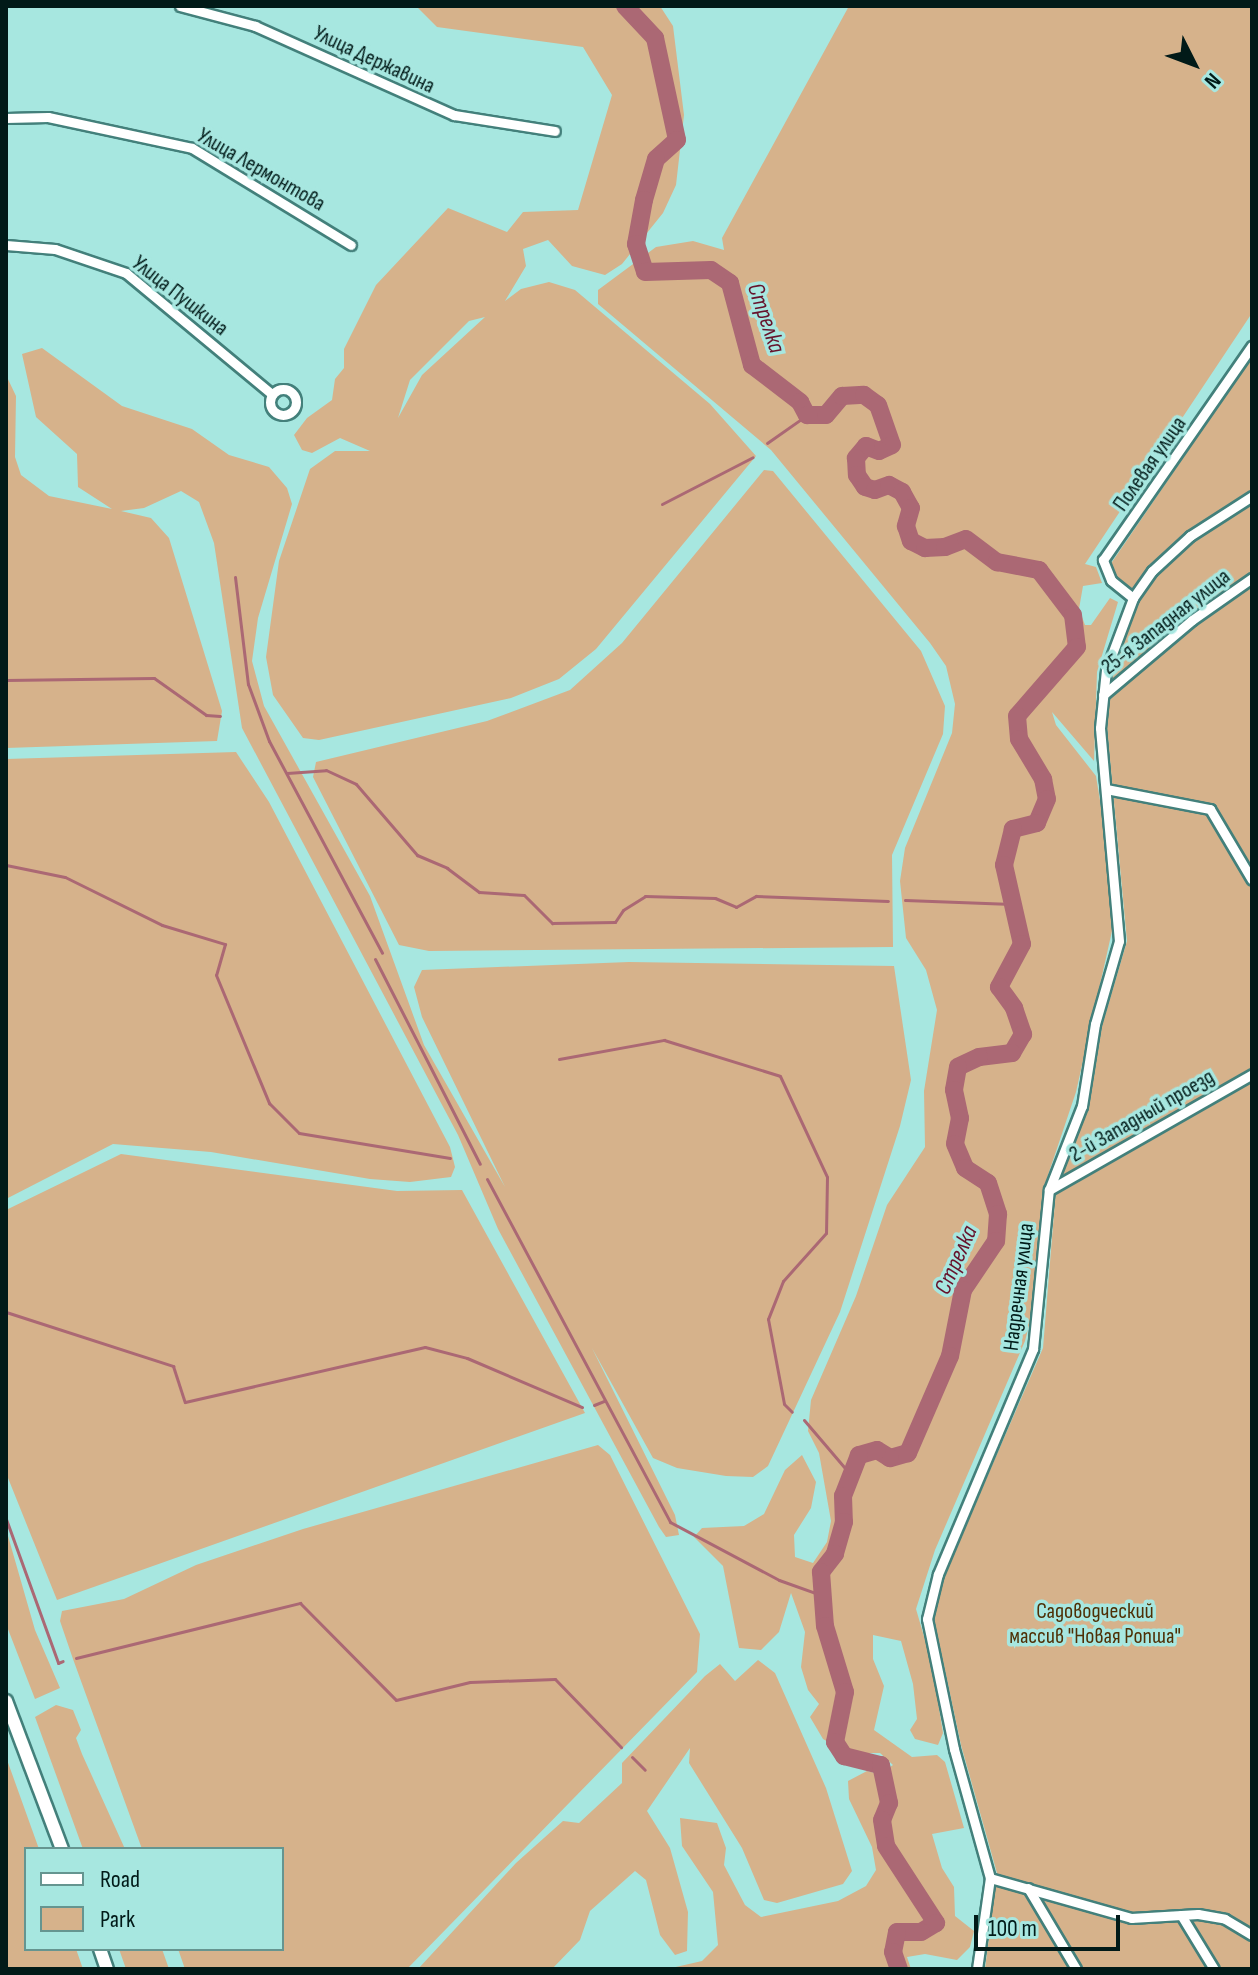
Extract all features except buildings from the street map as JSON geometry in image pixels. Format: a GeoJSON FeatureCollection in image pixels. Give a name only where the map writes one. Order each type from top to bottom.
{"type":"FeatureCollection","features":[{"type":"Feature","properties":{"kind":"main road"},"geometry":{"type":"LineString","coordinates":[[6,1701],[61,1847]]}},
{"type":"Feature","properties":{"kind":"street","name":"Улица Державина"},"geometry":{"type":"LineString","coordinates":[[180,6],[255,26],[454,115],[555,131]]}},
{"type":"Feature","properties":{"kind":"street","name":"Улица Лермонтова"},"geometry":{"type":"LineString","coordinates":[[6,118],[48,117],[192,148],[351,245]]}},
{"type":"Feature","properties":{"kind":"street","name":"Улица Пушкина"},"geometry":{"type":"LineString","coordinates":[[6,245],[67,252],[126,273],[272,394]]}},
{"type":"Feature","properties":{"kind":"street","name":"Полевая улица"},"geometry":{"type":"LineString","coordinates":[[1133,598],[1111,580],[1103,560],[1252,346]]}},
{"type":"Feature","properties":{"kind":"street","name":"Надречная улица"},"geometry":{"type":"LineString","coordinates":[[977,1969],[990,1878],[954,1749],[927,1619],[938,1574],[1033,1349],[1049,1190],[1082,1106],[1095,1024],[1119,941],[1106,789],[1103,695],[1106,670],[1133,598],[1172,551],[1252,496]]}},
{"type":"Feature","properties":{"kind":"street","name":"25-я Западная улица"},"geometry":{"type":"LineString","coordinates":[[1103,695],[1192,620],[1252,578]]}},
{"type":"Feature","properties":{"kind":"street"},"geometry":{"type":"LineString","coordinates":[[1106,789],[1210,809],[1252,880]]}},
{"type":"Feature","properties":{"kind":"street","name":"2-й Западный проезд"},"geometry":{"type":"LineString","coordinates":[[1049,1190],[1252,1074]]}},
{"type":"Feature","properties":{"kind":"street"},"geometry":{"type":"LineString","coordinates":[[990,1878],[1131,1918],[1181,1915],[1225,1919],[1252,1935]]}},
{"type":"Feature","properties":{"kind":"street"},"geometry":{"type":"LineString","coordinates":[[1028,1888],[1076,1969]]}},
{"type":"Feature","properties":{"kind":"street"},"geometry":{"type":"LineString","coordinates":[[1181,1915],[1214,1969]]}},
{"type":"Feature","properties":{"kind":"green space"},"geometry":{"type":"Polygon","coordinates":[[[416,6],[660,6],[673,26],[684,115],[676,185],[663,213],[622,264],[605,275],[572,266],[548,240],[523,249],[526,266],[505,301],[521,289],[549,282],[575,290],[710,404],[756,456],[596,649],[559,679],[511,698],[319,740],[303,738],[273,695],[266,657],[279,561],[310,469],[335,451],[370,451],[340,438],[312,453],[302,450],[294,435],[307,418],[332,400],[335,379],[344,368],[344,349],[376,285],[448,208],[507,232],[523,212],[578,210],[612,95],[583,47],[437,27],[416,6]],[[485,317],[469,321],[410,380],[398,418],[422,375],[485,317]]]}},
{"type":"Feature","properties":{"kind":"green space"},"geometry":{"type":"Polygon","coordinates":[[[849,6],[1252,6],[1252,313],[1085,564],[1096,567],[1102,583],[1083,586],[1079,609],[1085,625],[1091,625],[1110,598],[1118,602],[1097,672],[1094,761],[1052,712],[1056,725],[1096,776],[1111,868],[1112,931],[1076,1092],[1045,1184],[1032,1314],[1025,1341],[935,1550],[916,1609],[932,1664],[943,1733],[938,1745],[915,1739],[910,1730],[917,1719],[913,1684],[901,1641],[873,1635],[873,1659],[884,1686],[874,1730],[912,1757],[937,1755],[945,1762],[964,1828],[932,1834],[942,1868],[954,1887],[955,1916],[974,1931],[970,1947],[957,1960],[925,1954],[907,1957],[911,1969],[667,1969],[702,1961],[718,1945],[713,1892],[682,1846],[680,1818],[717,1823],[726,1848],[724,1865],[745,1905],[761,1917],[838,1901],[866,1886],[876,1870],[872,1847],[849,1799],[848,1781],[867,1771],[879,1774],[893,1765],[880,1753],[848,1753],[823,1739],[810,1717],[819,1704],[808,1690],[801,1667],[805,1632],[791,1593],[779,1632],[761,1650],[739,1648],[723,1566],[694,1537],[702,1528],[744,1526],[764,1514],[785,1470],[802,1455],[816,1482],[811,1508],[794,1535],[795,1557],[813,1563],[827,1542],[831,1521],[819,1453],[808,1431],[811,1400],[856,1296],[887,1205],[925,1147],[924,1091],[937,1010],[926,970],[906,938],[900,881],[905,848],[952,733],[955,704],[946,666],[930,643],[771,450],[598,304],[598,290],[656,247],[693,241],[724,250],[722,238],[849,6]]]}},
{"type":"Feature","properties":{"kind":"green space"},"geometry":{"type":"Polygon","coordinates":[[[42,348],[122,406],[192,429],[229,455],[269,467],[287,488],[292,504],[258,618],[252,661],[264,706],[370,896],[424,1045],[505,1187],[422,1017],[414,987],[422,970],[629,962],[894,966],[911,1080],[900,1126],[840,1312],[768,1466],[753,1477],[726,1476],[677,1468],[653,1458],[592,1348],[675,1515],[679,1535],[666,1537],[659,1527],[498,1229],[458,1135],[242,728],[214,543],[199,502],[181,491],[144,508],[121,511],[151,518],[169,538],[222,711],[217,741],[6,748],[6,375],[16,396],[15,457],[21,475],[49,496],[112,509],[78,487],[77,454],[36,417],[22,354],[42,348]]]}},
{"type":"Feature","properties":{"kind":"green space","name":"Садоводческий массив \"Новая Ропша\""},"geometry":{"type":"Polygon","coordinates":[[[1252,357],[1252,1969],[985,1969],[997,1873],[961,1745],[934,1619],[945,1574],[1043,1348],[1056,1189],[1089,1107],[1102,1026],[1127,941],[1107,728],[1112,671],[1129,605],[1110,565],[1252,357]]]}},
{"type":"Feature","properties":{"kind":"green space"},"geometry":{"type":"Polygon","coordinates":[[[764,470],[773,471],[921,651],[945,706],[943,734],[892,855],[893,947],[429,951],[399,945],[313,777],[316,762],[487,721],[570,690],[622,643],[764,470]]]}},
{"type":"Feature","properties":{"kind":"green space"},"geometry":{"type":"Polygon","coordinates":[[[236,752],[269,802],[450,1147],[455,1167],[451,1177],[410,1182],[370,1179],[211,1152],[113,1144],[6,1199],[6,759],[236,752]]]}},
{"type":"Feature","properties":{"kind":"green space"},"geometry":{"type":"Polygon","coordinates":[[[121,1154],[397,1191],[462,1190],[585,1413],[57,1600],[6,1473],[6,1210],[121,1154]]]}},
{"type":"Feature","properties":{"kind":"green space"},"geometry":{"type":"Polygon","coordinates":[[[598,1445],[610,1455],[700,1634],[697,1672],[407,1969],[185,1969],[179,1951],[284,1951],[284,1847],[141,1847],[60,1621],[62,1611],[124,1599],[196,1565],[303,1529],[598,1445]]]}},
{"type":"Feature","properties":{"kind":"green space"},"geometry":{"type":"Polygon","coordinates":[[[6,1529],[35,1630],[60,1688],[35,1699],[6,1624],[6,1529]]]}},
{"type":"Feature","properties":{"kind":"green space"},"geometry":{"type":"Polygon","coordinates":[[[758,1660],[775,1673],[826,1788],[852,1871],[843,1884],[777,1903],[764,1900],[742,1848],[689,1763],[690,1748],[647,1811],[670,1848],[688,1912],[687,1951],[675,1955],[660,1935],[646,1880],[635,1871],[590,1911],[580,1940],[552,1969],[418,1969],[516,1863],[563,1821],[579,1823],[622,1783],[622,1763],[705,1676],[720,1664],[735,1681],[758,1660]]]}},
{"type":"Feature","properties":{"kind":"green space"},"geometry":{"type":"Polygon","coordinates":[[[56,1705],[73,1710],[81,1730],[76,1738],[124,1847],[82,1847],[35,1717],[56,1705]]]}},
{"type":"Feature","properties":{"kind":"green space"},"geometry":{"type":"Polygon","coordinates":[[[6,1757],[38,1847],[24,1847],[24,1951],[77,1951],[83,1969],[6,1969],[6,1757]]]}},
{"type":"Feature","properties":{"kind":"green space"},"geometry":{"type":"Polygon","coordinates":[[[120,1951],[163,1951],[169,1969],[126,1969],[120,1951]]]}},
{"type":"Feature","properties":{"kind":"waterway","name":"Стрелка"},"geometry":{"type":"LineString","coordinates":[[625,6],[655,38],[677,140],[656,159],[644,200],[636,244],[645,272],[711,270],[730,283],[752,365],[800,402],[807,415],[826,415],[842,396],[864,395],[878,405],[892,445],[879,451],[866,446],[856,458],[857,475],[865,487],[875,490],[889,485],[902,492],[911,508],[906,526],[911,541],[925,548],[945,547],[966,539],[997,562],[1039,570],[1073,615],[1077,647],[1017,716],[1019,739],[1043,779],[1047,799],[1037,823],[1013,829],[1004,865],[1022,944],[999,987],[1014,1008],[1023,1034],[1012,1053],[979,1057],[958,1067],[954,1090],[960,1118],[955,1144],[965,1168],[988,1183],[998,1214],[996,1241],[963,1290],[950,1356],[908,1453],[890,1458],[877,1450],[859,1455],[843,1496],[844,1522],[835,1554],[821,1572],[825,1626],[845,1692],[835,1742],[844,1756],[881,1765],[889,1803],[882,1820],[886,1846],[936,1923],[921,1932],[897,1932],[893,1952],[899,1969]]}},
{"type":"Feature","properties":{"kind":"waterway"},"geometry":{"type":"LineString","coordinates":[[767,443],[807,415]]}},
{"type":"Feature","properties":{"kind":"waterway"},"geometry":{"type":"LineString","coordinates":[[662,504],[753,457]]}},
{"type":"Feature","properties":{"kind":"waterway"},"geometry":{"type":"LineString","coordinates":[[235,577],[248,684],[269,741],[382,953]]}},
{"type":"Feature","properties":{"kind":"waterway"},"geometry":{"type":"LineString","coordinates":[[6,680],[154,678],[206,715],[220,716]]}},
{"type":"Feature","properties":{"kind":"waterway"},"geometry":{"type":"LineString","coordinates":[[287,773],[326,770],[356,784],[417,855],[447,868],[479,892],[524,895],[552,923],[615,922],[623,910],[645,896],[715,898],[736,907],[756,896],[888,901]]}},
{"type":"Feature","properties":{"kind":"waterway"},"geometry":{"type":"LineString","coordinates":[[6,865],[65,877],[162,925],[225,944],[216,975],[269,1103],[299,1133],[450,1158]]}},
{"type":"Feature","properties":{"kind":"waterway"},"geometry":{"type":"LineString","coordinates":[[905,900],[1012,904]]}},
{"type":"Feature","properties":{"kind":"waterway"},"geometry":{"type":"LineString","coordinates":[[375,959],[480,1164]]}},
{"type":"Feature","properties":{"kind":"waterway"},"geometry":{"type":"LineString","coordinates":[[559,1059],[664,1040],[780,1076],[827,1177],[826,1233],[783,1281],[768,1319],[784,1404],[792,1412]]}},
{"type":"Feature","properties":{"kind":"waterway"},"geometry":{"type":"LineString","coordinates":[[487,1179],[670,1522],[779,1580],[821,1595]]}},
{"type":"Feature","properties":{"kind":"waterway"},"geometry":{"type":"LineString","coordinates":[[6,1312],[173,1366],[185,1402],[425,1347],[467,1358],[582,1407]]}},
{"type":"Feature","properties":{"kind":"waterway"},"geometry":{"type":"LineString","coordinates":[[594,1405],[604,1401]]}},
{"type":"Feature","properties":{"kind":"waterway"},"geometry":{"type":"LineString","coordinates":[[804,1420],[850,1474]]}},
{"type":"Feature","properties":{"kind":"waterway"},"geometry":{"type":"LineString","coordinates":[[6,1519],[58,1663],[63,1661]]}},
{"type":"Feature","properties":{"kind":"waterway"},"geometry":{"type":"LineString","coordinates":[[76,1658],[300,1603],[396,1700],[470,1682],[555,1679],[621,1747]]}},
{"type":"Feature","properties":{"kind":"waterway"},"geometry":{"type":"LineString","coordinates":[[632,1757],[645,1770]]}}]}
